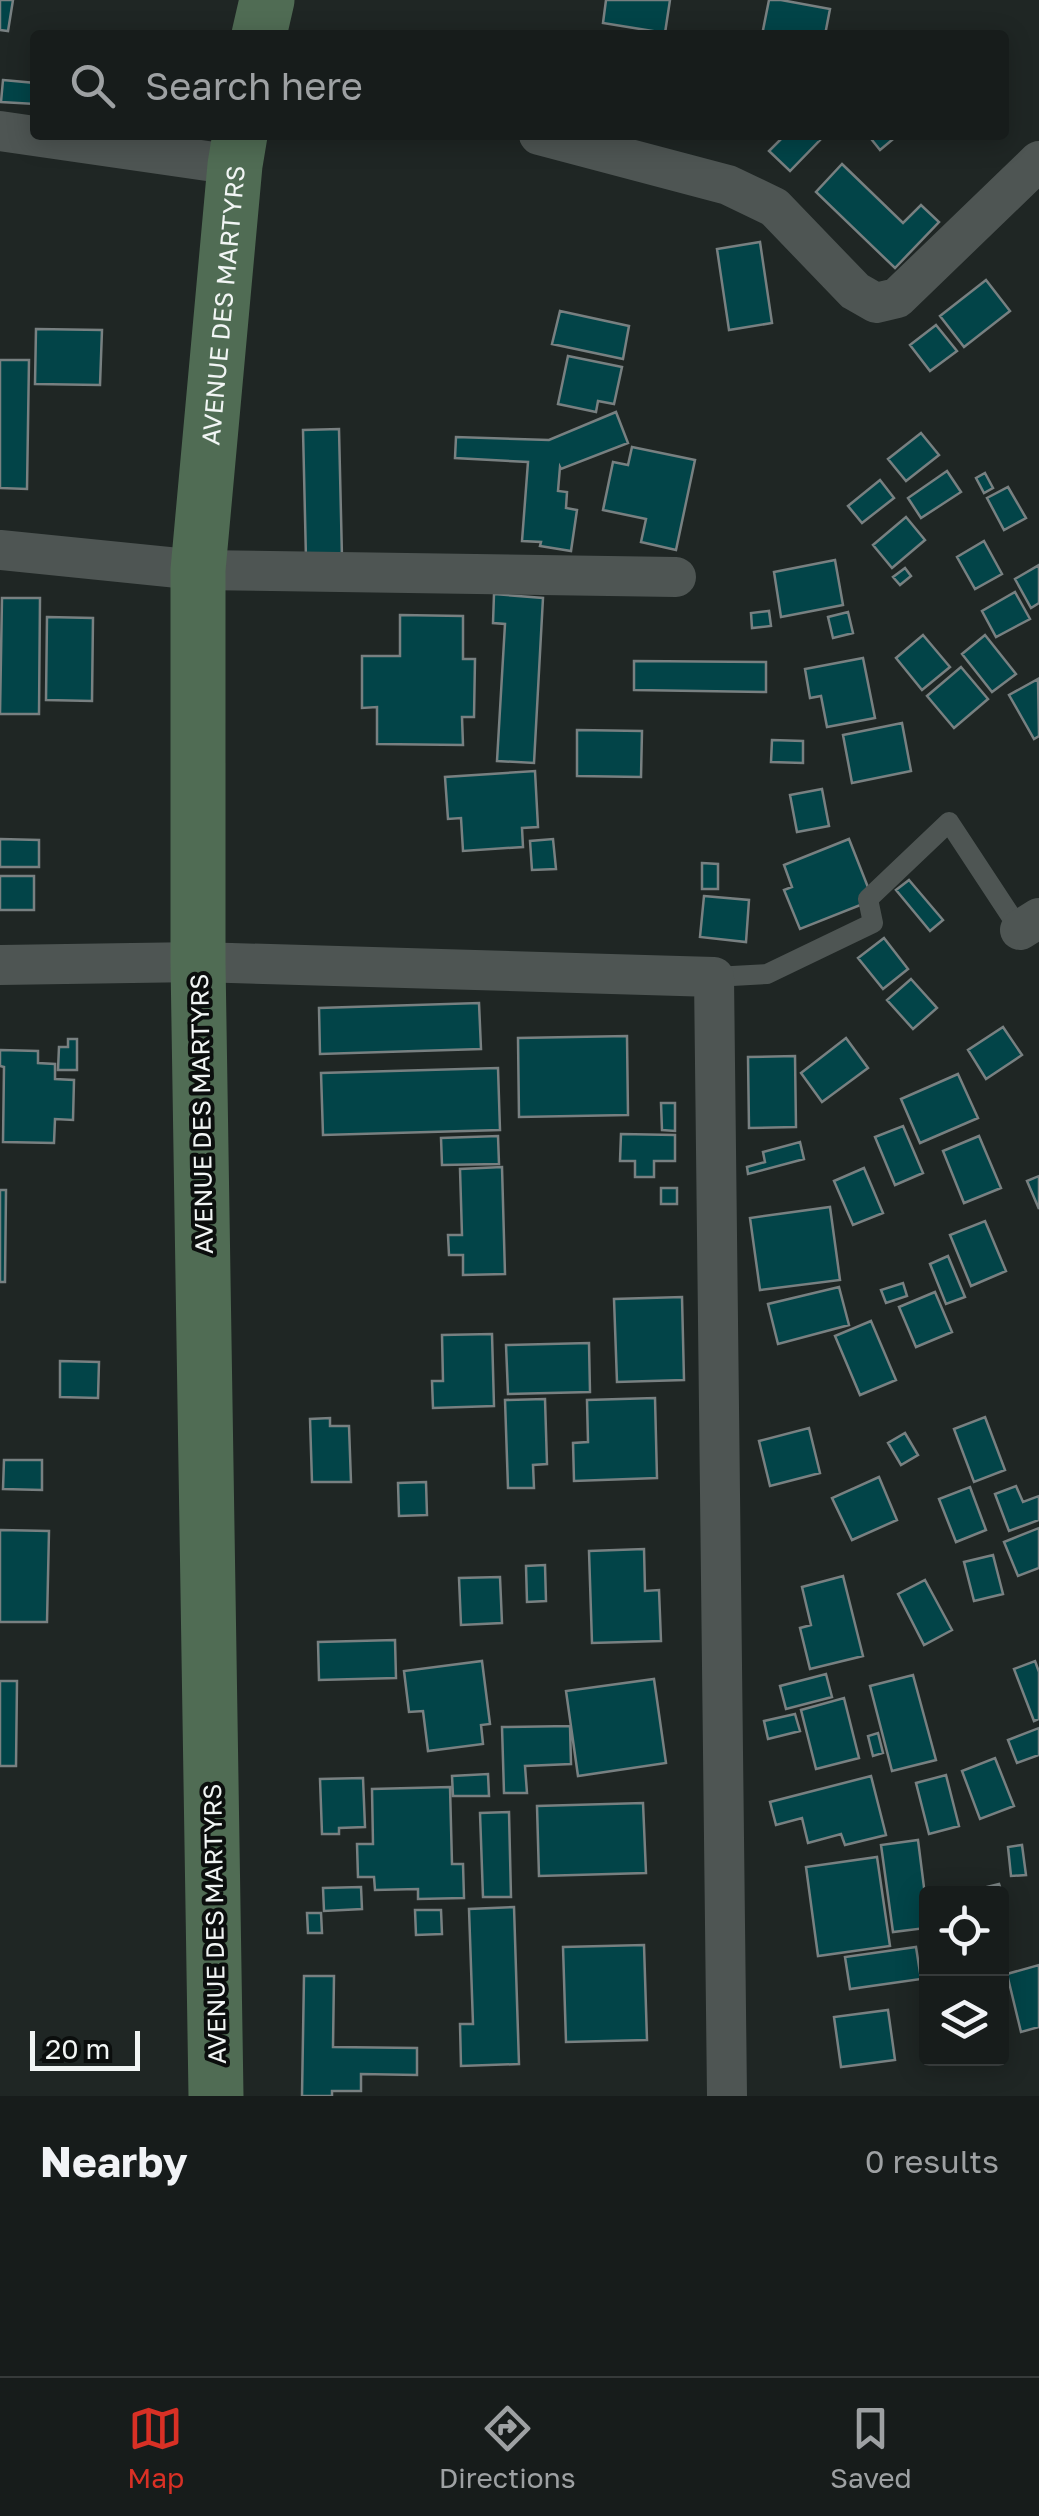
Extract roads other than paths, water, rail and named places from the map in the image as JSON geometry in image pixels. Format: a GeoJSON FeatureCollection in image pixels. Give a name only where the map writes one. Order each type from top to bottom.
{"type":"FeatureCollection","features":[{"type":"Feature","properties":{"kind":"main road"},"geometry":{"type":"LineString","coordinates":[[260,30],[267,0]]}},
{"type":"Feature","properties":{"kind":"main road","name":"AVENUE DES MARTYRS"},"geometry":{"type":"LineString","coordinates":[[216,2096],[198,962],[198,570],[238,150]]}},
{"type":"Feature","properties":{"kind":"street"},"geometry":{"type":"LineString","coordinates":[[0,131],[30,133]]}},
{"type":"Feature","properties":{"kind":"street"},"geometry":{"type":"LineString","coordinates":[[113,140],[238,150]]}},
{"type":"Feature","properties":{"kind":"street"},"geometry":{"type":"LineString","coordinates":[[558,140],[728,184],[774,207],[856,291],[876,303],[897,298],[1039,161]]}},
{"type":"Feature","properties":{"kind":"street"},"geometry":{"type":"LineString","coordinates":[[0,550],[198,570],[676,577]]}},
{"type":"Feature","properties":{"kind":"street"},"geometry":{"type":"LineString","coordinates":[[0,966],[198,962],[714,978],[726,2096]]}},
{"type":"Feature","properties":{"kind":"lane"},"geometry":{"type":"LineString","coordinates":[[714,978],[767,974],[873,923],[868,899],[949,822],[1030,924]]}}]}
